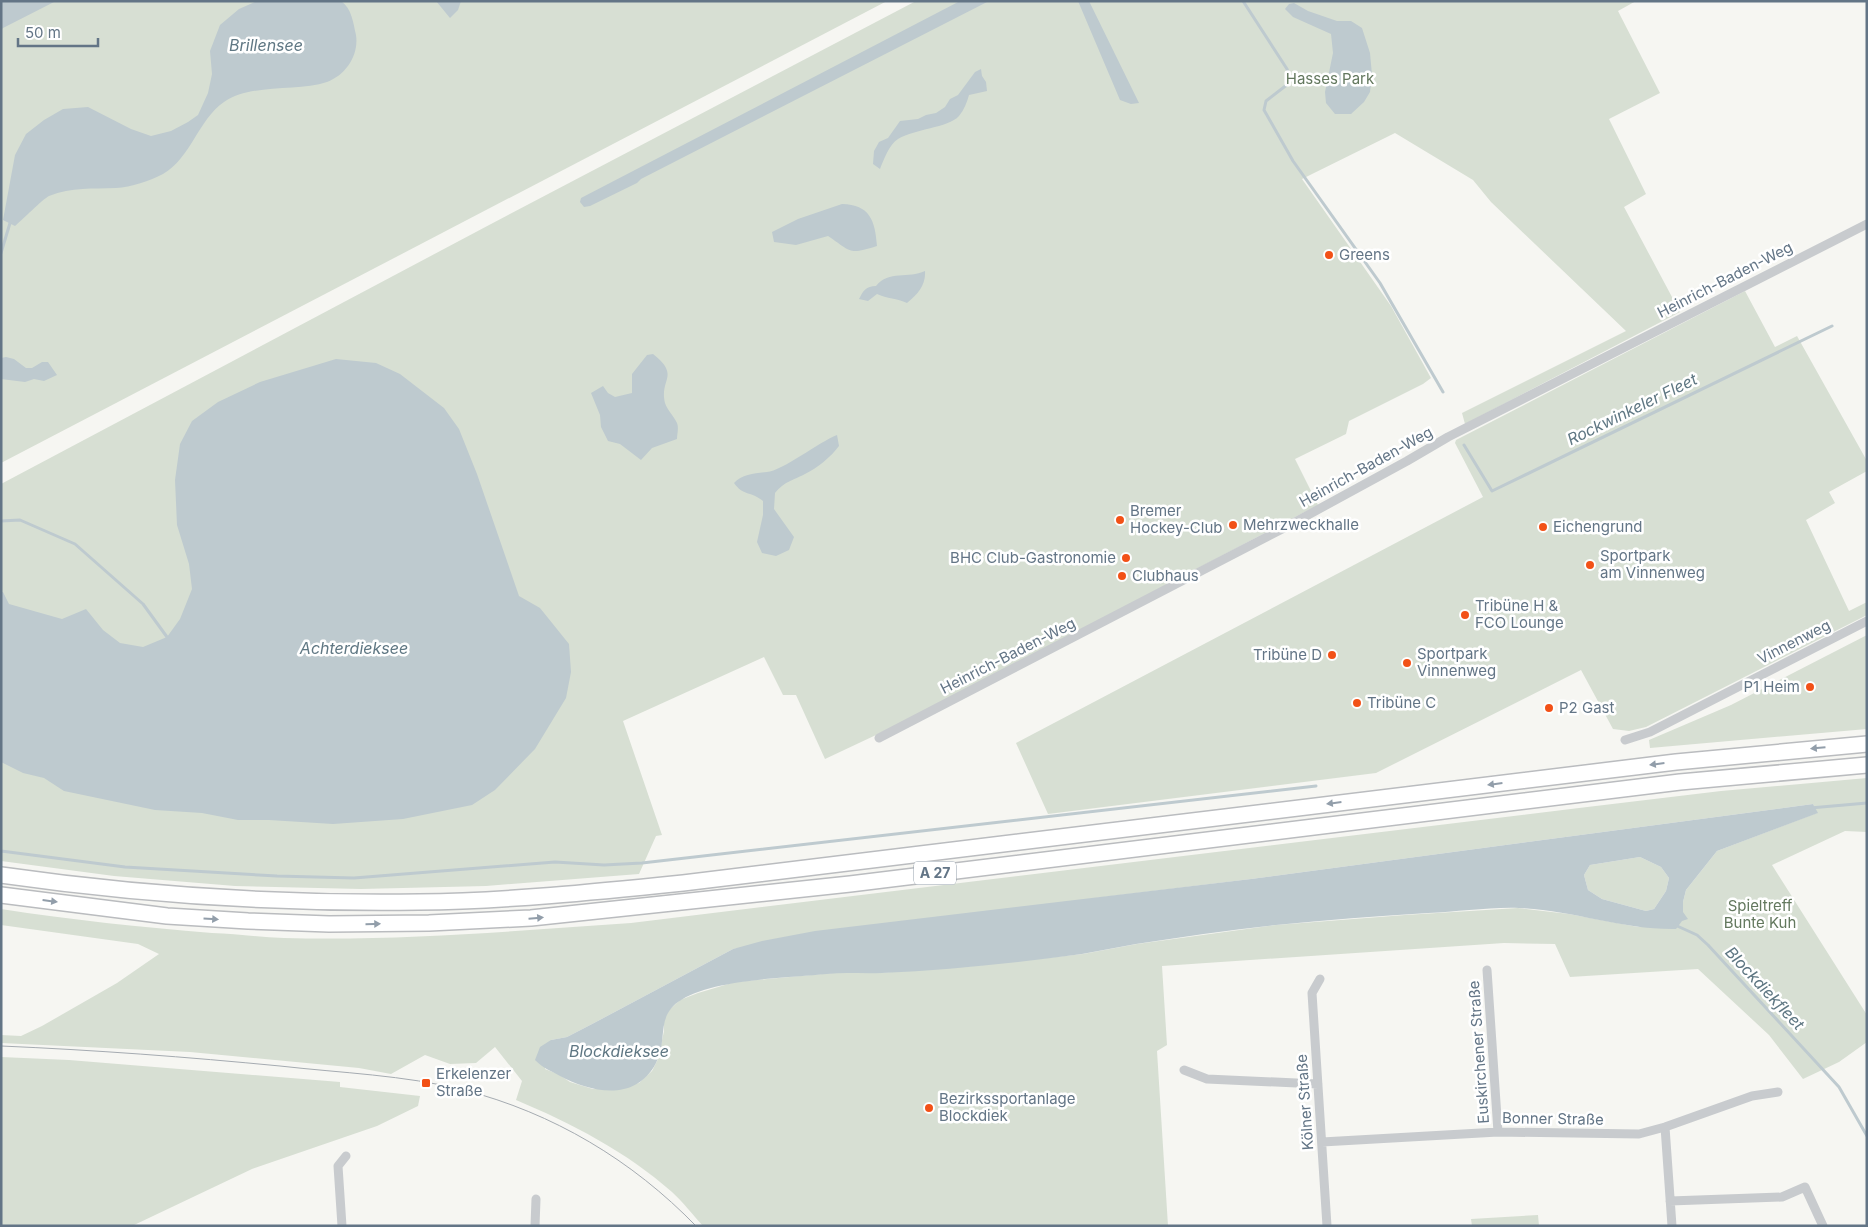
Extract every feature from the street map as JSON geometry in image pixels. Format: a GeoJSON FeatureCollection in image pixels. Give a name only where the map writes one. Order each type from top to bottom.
{"type":"FeatureCollection","features":[{"type":"Feature","properties":{"kind":"highway","name":"A 27"},"geometry":{"type":"LineString","coordinates":[[1,875],[158,894],[250,901],[421,902],[518,898],[683,883],[1676,762],[1867,744]]}},
{"type":"Feature","properties":{"kind":"highway","name":"A 27"},"geometry":{"type":"LineString","coordinates":[[1,895],[167,916],[248,921],[329,924],[429,923],[531,918],[860,883],[1680,782],[1867,765]]}},
{"type":"Feature","properties":{"kind":"street","name":"Heinrich-Baden-Weg"},"geometry":{"type":"LineString","coordinates":[[880,738],[1286,528],[1464,428],[1867,224]]}},
{"type":"Feature","properties":{"kind":"street","name":"Vinnenweg"},"geometry":{"type":"LineString","coordinates":[[1625,740],[1650,732],[1867,621]]}},
{"type":"Feature","properties":{"kind":"street","name":"Euskirchener Straße"},"geometry":{"type":"LineString","coordinates":[[1487,970],[1498,1132]]}},
{"type":"Feature","properties":{"kind":"street","name":"Kölner Straße"},"geometry":{"type":"LineString","coordinates":[[1320,979],[1312,993],[1327,1226]]}},
{"type":"Feature","properties":{"kind":"street"},"geometry":{"type":"LineString","coordinates":[[1184,1070],[1207,1078],[1318,1084]]}},
{"type":"Feature","properties":{"kind":"street","name":"Bonner Straße"},"geometry":{"type":"LineString","coordinates":[[1322,1142],[1498,1132],[1638,1134],[1665,1127],[1752,1096],[1778,1092]]}},
{"type":"Feature","properties":{"kind":"street"},"geometry":{"type":"LineString","coordinates":[[1665,1127],[1672,1226]]}},
{"type":"Feature","properties":{"kind":"street"},"geometry":{"type":"LineString","coordinates":[[342,1226],[338,1166],[346,1156]]}},
{"type":"Feature","properties":{"kind":"street"},"geometry":{"type":"LineString","coordinates":[[1670,1201],[1782,1196],[1805,1187],[1823,1226]]}},
{"type":"Feature","properties":{"kind":"street"},"geometry":{"type":"LineString","coordinates":[[536,1199],[536,1226]]}},
{"type":"Feature","properties":{"kind":"green space"},"geometry":{"type":"Polygon","coordinates":[[[1,1],[887,1],[1,463],[1,1]]]}},
{"type":"Feature","properties":{"kind":"green space","name":"Hasses Park"},"geometry":{"type":"Polygon","coordinates":[[[916,1],[1636,1],[1618,11],[1660,93],[1609,119],[1646,194],[1624,207],[1680,312],[1465,424],[1462,413],[1626,331],[1491,202],[1473,180],[1395,133],[1302,179],[1391,306],[1431,378],[1423,384],[1349,421],[1346,434],[1295,459],[1318,505],[927,711],[825,759],[796,695],[783,695],[764,657],[623,721],[662,835],[656,836],[639,874],[486,886],[361,889],[235,886],[114,876],[1,861],[1,484],[916,1]]]}},
{"type":"Feature","properties":{"kind":"green space","name":"Sportpark am Vinnenweg"},"geometry":{"type":"Polygon","coordinates":[[[1745,291],[1775,347],[1797,336],[1867,461],[1867,471],[1829,492],[1835,503],[1806,520],[1849,611],[1867,602],[1867,615],[1646,727],[1629,731],[1613,729],[1581,670],[1376,773],[1048,814],[1016,743],[1483,497],[1455,443],[1456,440],[1745,291]]]}},
{"type":"Feature","properties":{"kind":"green space"},"geometry":{"type":"Polygon","coordinates":[[[1867,635],[1867,729],[1650,748],[1649,740],[1731,705],[1867,635]]]}},
{"type":"Feature","properties":{"kind":"green space","name":"Spieltreff Bunte Kuh"},"geometry":{"type":"Polygon","coordinates":[[[1867,778],[1867,832],[1845,831],[1772,865],[1867,1015],[1867,1042],[1839,1062],[1803,1079],[1769,1035],[1698,969],[1570,977],[1555,944],[1504,943],[1162,966],[1167,1045],[1157,1051],[1168,1226],[703,1226],[672,1192],[617,1151],[557,1118],[516,1100],[522,1081],[495,1047],[476,1063],[450,1064],[425,1055],[391,1074],[359,1068],[190,1052],[1,1043],[1,1035],[21,1036],[42,1026],[117,983],[159,954],[138,944],[1,925],[1,909],[132,926],[284,938],[327,939],[458,935],[631,923],[1721,791],[1867,778]],[[1813,804],[1096,898],[733,949],[567,1037],[551,1040],[545,1069],[558,1074],[570,1082],[593,1089],[639,1083],[652,1071],[658,1059],[664,1031],[664,1018],[668,1011],[680,1000],[735,982],[844,972],[879,973],[973,966],[1083,954],[1137,944],[1276,925],[1518,908],[1569,914],[1638,927],[1683,912],[1686,890],[1717,851],[1817,813],[1813,804]]]}},
{"type":"Feature","properties":{"kind":"green space"},"geometry":{"type":"Polygon","coordinates":[[[1640,857],[1661,867],[1669,878],[1666,891],[1654,909],[1646,911],[1602,899],[1588,890],[1584,875],[1590,865],[1640,857]]]}},
{"type":"Feature","properties":{"kind":"green space"},"geometry":{"type":"Polygon","coordinates":[[[1,1057],[69,1060],[340,1082],[340,1087],[420,1096],[418,1106],[377,1126],[252,1169],[132,1226],[1,1226],[1,1057]]]}},
{"type":"Feature","properties":{"kind":"green space"},"geometry":{"type":"Polygon","coordinates":[[[1538,1215],[1539,1226],[1472,1226],[1471,1219],[1538,1215]]]}},
{"type":"Feature","properties":{"kind":"water"},"geometry":{"type":"Polygon","coordinates":[[[2,1],[56,1],[3,28],[1,30],[2,1]]]}},
{"type":"Feature","properties":{"kind":"water","name":"Brillensee"},"geometry":{"type":"Polygon","coordinates":[[[257,1],[341,1],[350,12],[356,35],[355,50],[350,63],[340,75],[327,82],[302,87],[247,92],[224,102],[207,119],[181,159],[158,177],[122,187],[82,189],[58,193],[46,198],[15,226],[3,220],[15,155],[26,134],[44,120],[63,109],[88,107],[131,129],[151,136],[171,131],[188,122],[198,115],[208,93],[212,74],[210,51],[220,25],[239,9],[257,1]]]}},
{"type":"Feature","properties":{"kind":"water"},"geometry":{"type":"Polygon","coordinates":[[[436,1],[461,1],[458,10],[450,18],[436,1]]]}},
{"type":"Feature","properties":{"kind":"water"},"geometry":{"type":"Polygon","coordinates":[[[960,1],[989,1],[641,179],[637,183],[590,206],[584,207],[580,202],[581,198],[960,1]]]}},
{"type":"Feature","properties":{"kind":"water"},"geometry":{"type":"Polygon","coordinates":[[[1078,1],[1089,1],[1139,103],[1131,104],[1120,100],[1078,1]]]}},
{"type":"Feature","properties":{"kind":"water"},"geometry":{"type":"Polygon","coordinates":[[[1294,3],[1308,11],[1337,21],[1351,21],[1362,28],[1370,53],[1372,75],[1370,92],[1364,102],[1351,114],[1335,114],[1326,103],[1325,92],[1333,53],[1331,34],[1293,17],[1285,9],[1289,4],[1294,3]]]}},
{"type":"Feature","properties":{"kind":"water"},"geometry":{"type":"Polygon","coordinates":[[[981,69],[987,91],[969,95],[959,116],[947,123],[898,139],[889,148],[880,169],[873,164],[874,151],[879,142],[888,138],[900,121],[918,119],[936,113],[945,107],[950,99],[958,95],[975,72],[981,69]]]}},
{"type":"Feature","properties":{"kind":"water"},"geometry":{"type":"Polygon","coordinates":[[[842,204],[859,207],[865,211],[875,229],[877,246],[855,251],[846,249],[828,236],[796,245],[774,242],[772,232],[798,219],[842,204]]]}},
{"type":"Feature","properties":{"kind":"water"},"geometry":{"type":"Polygon","coordinates":[[[925,271],[924,281],[920,289],[907,303],[877,294],[868,301],[859,299],[865,290],[876,286],[887,278],[925,271]]]}},
{"type":"Feature","properties":{"kind":"water"},"geometry":{"type":"Polygon","coordinates":[[[653,354],[661,361],[668,373],[664,395],[665,403],[677,423],[677,439],[652,448],[641,460],[620,444],[608,441],[601,427],[600,415],[591,393],[603,386],[608,393],[615,397],[632,393],[632,374],[647,355],[653,354]]]}},
{"type":"Feature","properties":{"kind":"water"},"geometry":{"type":"Polygon","coordinates":[[[1,358],[14,359],[26,368],[32,368],[42,362],[48,362],[57,375],[44,381],[34,379],[25,382],[1,379],[1,358]]]}},
{"type":"Feature","properties":{"kind":"water","name":"Achterdieksee"},"geometry":{"type":"Polygon","coordinates":[[[336,359],[376,363],[400,374],[444,408],[459,429],[477,474],[519,596],[540,608],[569,644],[571,672],[566,698],[535,749],[495,790],[472,805],[403,819],[333,824],[238,820],[202,813],[155,810],[64,791],[44,778],[23,773],[1,762],[1,592],[3,592],[9,604],[62,619],[86,609],[103,630],[120,643],[143,647],[167,637],[180,619],[192,589],[189,564],[177,525],[175,480],[180,444],[192,421],[218,402],[260,382],[336,359]]]}},
{"type":"Feature","properties":{"kind":"water"},"geometry":{"type":"Polygon","coordinates":[[[837,435],[839,446],[828,458],[810,472],[785,484],[775,493],[774,509],[794,537],[789,550],[776,556],[762,553],[757,542],[763,515],[763,501],[744,492],[734,483],[745,476],[782,467],[837,435]]]}},
{"type":"Feature","properties":{"kind":"water","name":"Blockdieksee"},"geometry":{"type":"Polygon","coordinates":[[[1813,804],[1818,813],[1717,851],[1686,890],[1683,912],[1688,919],[1682,921],[1676,929],[1637,926],[1558,912],[1496,908],[1258,927],[1136,944],[1082,954],[982,966],[882,973],[834,973],[749,981],[709,988],[692,994],[671,1008],[665,1022],[656,1063],[637,1084],[625,1089],[599,1090],[586,1087],[560,1076],[535,1060],[540,1047],[551,1040],[567,1037],[733,949],[762,941],[815,931],[1251,879],[1813,804]],[[1640,857],[1590,865],[1584,875],[1588,890],[1602,899],[1646,911],[1654,909],[1666,891],[1669,878],[1661,867],[1640,857]]]}},
{"type":"Feature","properties":{"kind":"waterway","name":"Rockwinkeler Fleet"},"geometry":{"type":"LineString","coordinates":[[1243,1],[1287,69],[1290,79],[1288,84],[1266,101],[1264,110],[1293,161],[1380,283],[1443,392]]}},
{"type":"Feature","properties":{"kind":"waterway"},"geometry":{"type":"LineString","coordinates":[[1,253],[10,223]]}},
{"type":"Feature","properties":{"kind":"waterway","name":"Rockwinkeler Fleet"},"geometry":{"type":"LineString","coordinates":[[1464,445],[1492,491],[1832,326]]}},
{"type":"Feature","properties":{"kind":"waterway"},"geometry":{"type":"LineString","coordinates":[[1,521],[20,520],[75,544],[143,604],[167,637]]}},
{"type":"Feature","properties":{"kind":"waterway"},"geometry":{"type":"LineString","coordinates":[[1,851],[125,867],[277,876],[354,878],[555,862],[604,865],[642,863],[1316,786]]}},
{"type":"Feature","properties":{"kind":"waterway","name":"Blockdiekfleet"},"geometry":{"type":"LineString","coordinates":[[1810,808],[1867,803]]}},
{"type":"Feature","properties":{"kind":"waterway","name":"Blockdiekfleet"},"geometry":{"type":"LineString","coordinates":[[1675,925],[1697,935],[1708,945],[1839,1087],[1867,1136]]}},
{"type":"Feature","properties":{"kind":"tram line"},"geometry":{"type":"LineString","coordinates":[[1,1046],[141,1054],[280,1066],[419,1081],[464,1090],[529,1112],[589,1142],[645,1180],[696,1226]]}},
{"type":"Feature","properties":{"kind":"place","name":"Greens"},"geometry":{"type":"Point","coordinates":[1329,255]}},
{"type":"Feature","properties":{"kind":"place","name":"Bremer Hockey-Club"},"geometry":{"type":"Point","coordinates":[1120,520]}},
{"type":"Feature","properties":{"kind":"place","name":"Mehrzweckhalle"},"geometry":{"type":"Point","coordinates":[1233,525]}},
{"type":"Feature","properties":{"kind":"place","name":"Eichengrund"},"geometry":{"type":"Point","coordinates":[1543,527]}},
{"type":"Feature","properties":{"kind":"place","name":"BHC Club-Gastronomie"},"geometry":{"type":"Point","coordinates":[1126,558]}},
{"type":"Feature","properties":{"kind":"place","name":"Sportpark am Vinnenweg"},"geometry":{"type":"Point","coordinates":[1590,565]}},
{"type":"Feature","properties":{"kind":"place","name":"Clubhaus"},"geometry":{"type":"Point","coordinates":[1122,576]}},
{"type":"Feature","properties":{"kind":"place","name":"Tribüne H & FCO Lounge"},"geometry":{"type":"Point","coordinates":[1465,615]}},
{"type":"Feature","properties":{"kind":"place","name":"Tribüne D"},"geometry":{"type":"Point","coordinates":[1332,655]}},
{"type":"Feature","properties":{"kind":"place","name":"Sportpark Vinnenweg"},"geometry":{"type":"Point","coordinates":[1407,663]}},
{"type":"Feature","properties":{"kind":"place","name":"P1 Heim"},"geometry":{"type":"Point","coordinates":[1810,687]}},
{"type":"Feature","properties":{"kind":"place","name":"Tribüne C"},"geometry":{"type":"Point","coordinates":[1357,703]}},
{"type":"Feature","properties":{"kind":"place","name":"P2 Gast"},"geometry":{"type":"Point","coordinates":[1549,708]}},
{"type":"Feature","properties":{"kind":"place","name":"Erkelenzer Straße"},"geometry":{"type":"Point","coordinates":[426,1083]}},
{"type":"Feature","properties":{"kind":"place","name":"Bezirkssportanlage Blockdiek"},"geometry":{"type":"Point","coordinates":[929,1108]}}]}
